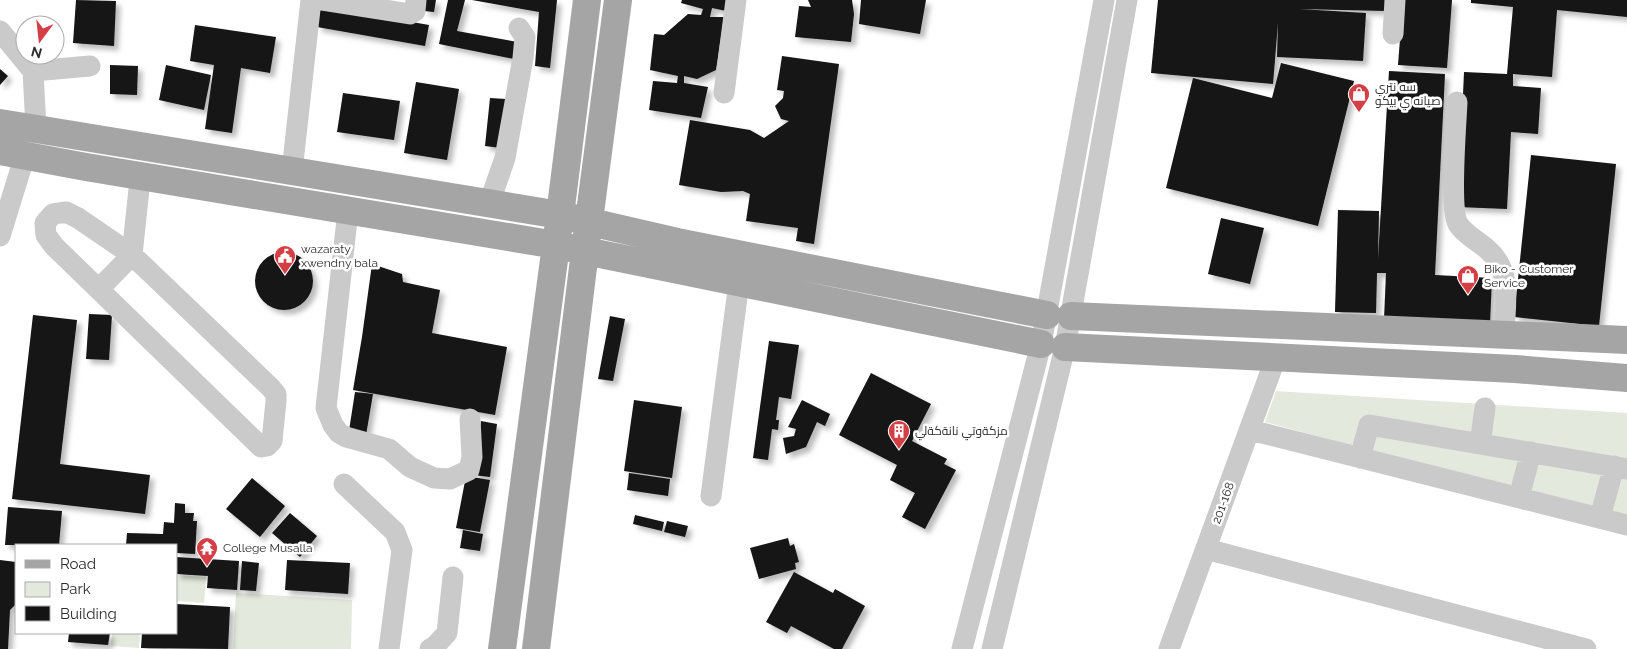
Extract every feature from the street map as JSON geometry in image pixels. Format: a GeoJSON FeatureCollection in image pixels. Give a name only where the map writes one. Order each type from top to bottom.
{"type":"FeatureCollection","features":[{"type":"Feature","properties":{"kind":"main road"},"geometry":{"type":"LineString","coordinates":[[502,649],[587,0]]}},
{"type":"Feature","properties":{"kind":"main road"},"geometry":{"type":"LineString","coordinates":[[536,649],[618,0]]}},
{"type":"Feature","properties":{"kind":"main road"},"geometry":{"type":"LineString","coordinates":[[0,122],[590,221],[677,242],[1087,320],[1082,326],[1080,333],[1082,341],[1094,349]]}},
{"type":"Feature","properties":{"kind":"main road"},"geometry":{"type":"LineString","coordinates":[[86,137],[91,149],[91,156],[86,167]]}},
{"type":"Feature","properties":{"kind":"main road"},"geometry":{"type":"LineString","coordinates":[[129,144],[125,150],[123,166],[136,176]]}},
{"type":"Feature","properties":{"kind":"main road"},"geometry":{"type":"LineString","coordinates":[[12,153],[136,176],[556,245],[1041,344],[1094,349],[1515,370],[1627,378]]}},
{"type":"Feature","properties":{"kind":"main road"},"geometry":{"type":"LineString","coordinates":[[1041,344],[1029,335],[1033,324],[1027,314],[1627,340]]}},
{"type":"Feature","properties":{"kind":"main road"},"geometry":{"type":"LineString","coordinates":[[1511,334],[1515,370]]}},
{"type":"Feature","properties":{"kind":"street"},"geometry":{"type":"LineString","coordinates":[[292,171],[312,0]]}},
{"type":"Feature","properties":{"kind":"street"},"geometry":{"type":"LineString","coordinates":[[321,0],[410,14],[415,11],[416,0]]}},
{"type":"Feature","properties":{"kind":"street"},"geometry":{"type":"LineString","coordinates":[[724,93],[736,0]]}},
{"type":"Feature","properties":{"kind":"street"},"geometry":{"type":"LineString","coordinates":[[1058,315],[1104,0]]}},
{"type":"Feature","properties":{"kind":"street"},"geometry":{"type":"LineString","coordinates":[[962,649],[1041,344],[1058,315],[1127,0]]}},
{"type":"Feature","properties":{"kind":"street"},"geometry":{"type":"LineString","coordinates":[[1393,34],[1395,0]]}},
{"type":"Feature","properties":{"kind":"street"},"geometry":{"type":"LineString","coordinates":[[489,204],[505,158],[523,58],[525,37],[519,28]]}},
{"type":"Feature","properties":{"kind":"street"},"geometry":{"type":"LineString","coordinates":[[0,31],[33,72],[36,129]]}},
{"type":"Feature","properties":{"kind":"street"},"geometry":{"type":"LineString","coordinates":[[33,72],[90,66]]}},
{"type":"Feature","properties":{"kind":"street"},"geometry":{"type":"LineString","coordinates":[[1457,102],[1454,206],[1458,223],[1472,239],[1486,248],[1499,261],[1506,278],[1511,334]]}},
{"type":"Feature","properties":{"kind":"street"},"geometry":{"type":"LineString","coordinates":[[0,236],[12,153]]}},
{"type":"Feature","properties":{"kind":"street"},"geometry":{"type":"LineString","coordinates":[[99,289],[132,255],[139,189],[136,176]]}},
{"type":"Feature","properties":{"kind":"street"},"geometry":{"type":"LineString","coordinates":[[348,211],[326,408],[333,425],[339,433],[346,437],[389,449],[410,467],[434,478],[450,479],[469,470],[472,457],[470,419]]}},
{"type":"Feature","properties":{"kind":"street"},"geometry":{"type":"LineString","coordinates":[[66,212],[78,218],[132,255],[276,394],[272,441],[267,446],[260,447],[108,300],[99,289],[54,246],[46,235],[46,223],[53,214],[66,212]]}},
{"type":"Feature","properties":{"kind":"street"},"geometry":{"type":"LineString","coordinates":[[711,496],[739,282]]}},
{"type":"Feature","properties":{"kind":"street"},"geometry":{"type":"LineString","coordinates":[[992,649],[1041,344]]}},
{"type":"Feature","properties":{"kind":"street","name":"201-168"},"geometry":{"type":"LineString","coordinates":[[1169,649],[1276,357]]}},
{"type":"Feature","properties":{"kind":"street"},"geometry":{"type":"LineString","coordinates":[[1480,444],[1485,408]]}},
{"type":"Feature","properties":{"kind":"street"},"geometry":{"type":"LineString","coordinates":[[1360,458],[1369,425],[1621,467],[1600,518]]}},
{"type":"Feature","properties":{"kind":"street"},"geometry":{"type":"LineString","coordinates":[[1250,430],[1627,525]]}},
{"type":"Feature","properties":{"kind":"street"},"geometry":{"type":"LineString","coordinates":[[1518,497],[1531,452]]}},
{"type":"Feature","properties":{"kind":"street"},"geometry":{"type":"LineString","coordinates":[[344,484],[395,532],[402,550],[389,649]]}},
{"type":"Feature","properties":{"kind":"street"},"geometry":{"type":"LineString","coordinates":[[1206,549],[1586,649]]}},
{"type":"Feature","properties":{"kind":"street"},"geometry":{"type":"LineString","coordinates":[[430,649],[446,633],[453,577]]}},
{"type":"Feature","properties":{"kind":"green space"},"geometry":{"type":"Polygon","coordinates":[[[1276,391],[1627,413],[1627,521],[1265,422],[1276,391]]]}},
{"type":"Feature","properties":{"kind":"green space"},"geometry":{"type":"Polygon","coordinates":[[[178,575],[206,577],[204,603],[178,601],[178,575]]]}},
{"type":"Feature","properties":{"kind":"green space"},"geometry":{"type":"Polygon","coordinates":[[[236,593],[352,600],[351,649],[233,649],[236,593]]]}},
{"type":"Feature","properties":{"kind":"green space"},"geometry":{"type":"Polygon","coordinates":[[[112,634],[140,634],[139,648],[111,646],[112,634]]]}},
{"type":"Feature","properties":{"kind":"building"},"geometry":{"type":"Polygon","coordinates":[[[76,0],[116,1],[114,46],[73,43],[76,0]]]}},
{"type":"Feature","properties":{"kind":"building"},"geometry":{"type":"Polygon","coordinates":[[[426,0],[436,0],[434,12],[424,11],[426,0]]]}},
{"type":"Feature","properties":{"kind":"building"},"geometry":{"type":"Polygon","coordinates":[[[448,0],[465,0],[457,31],[523,43],[519,60],[439,44],[448,0]]]}},
{"type":"Feature","properties":{"kind":"building"},"geometry":{"type":"Polygon","coordinates":[[[472,0],[557,0],[550,68],[535,66],[539,12],[472,0]]]}},
{"type":"Feature","properties":{"kind":"building"},"geometry":{"type":"Polygon","coordinates":[[[682,0],[733,0],[731,12],[712,8],[710,17],[724,17],[716,70],[697,79],[684,76],[684,83],[708,87],[701,118],[649,110],[653,81],[677,83],[678,76],[650,70],[654,34],[664,35],[688,14],[701,15],[703,9],[681,3],[682,0]]]}},
{"type":"Feature","properties":{"kind":"building"},"geometry":{"type":"Polygon","coordinates":[[[808,0],[852,0],[854,14],[851,42],[795,37],[799,6],[811,7],[808,0]]]}},
{"type":"Feature","properties":{"kind":"building"},"geometry":{"type":"Polygon","coordinates":[[[861,0],[926,0],[920,34],[859,24],[861,0]]]}},
{"type":"Feature","properties":{"kind":"building"},"geometry":{"type":"Polygon","coordinates":[[[1158,0],[1386,0],[1386,11],[1299,9],[1366,13],[1363,61],[1277,57],[1278,23],[1273,84],[1151,73],[1158,0]]]}},
{"type":"Feature","properties":{"kind":"building"},"geometry":{"type":"Polygon","coordinates":[[[1403,0],[1452,0],[1447,68],[1398,65],[1403,0]]]}},
{"type":"Feature","properties":{"kind":"building"},"geometry":{"type":"Polygon","coordinates":[[[1471,0],[1627,0],[1627,17],[1557,10],[1552,77],[1513,74],[1513,86],[1541,88],[1538,134],[1511,132],[1507,209],[1458,207],[1464,72],[1507,74],[1513,7],[1471,3],[1471,0]]]}},
{"type":"Feature","properties":{"kind":"building"},"geometry":{"type":"Polygon","coordinates":[[[321,6],[429,25],[425,46],[317,27],[321,6]]]}},
{"type":"Feature","properties":{"kind":"building"},"geometry":{"type":"Polygon","coordinates":[[[195,25],[276,37],[270,73],[241,68],[232,133],[205,129],[214,65],[190,61],[195,25]]]}},
{"type":"Feature","properties":{"kind":"building"},"geometry":{"type":"Polygon","coordinates":[[[782,56],[839,64],[814,244],[796,241],[798,228],[746,221],[750,194],[743,191],[721,192],[679,185],[690,120],[750,130],[764,138],[789,121],[781,119],[775,106],[783,98],[784,91],[777,90],[782,56]]]}},
{"type":"Feature","properties":{"kind":"building"},"geometry":{"type":"Polygon","coordinates":[[[1281,63],[1354,81],[1318,226],[1166,188],[1193,78],[1272,98],[1281,63]]]}},
{"type":"Feature","properties":{"kind":"building"},"geometry":{"type":"Polygon","coordinates":[[[110,65],[138,66],[137,95],[110,94],[110,65]]]}},
{"type":"Feature","properties":{"kind":"building"},"geometry":{"type":"Polygon","coordinates":[[[166,65],[211,75],[204,110],[159,100],[166,65]]]}},
{"type":"Feature","properties":{"kind":"building"},"geometry":{"type":"Polygon","coordinates":[[[0,69],[8,76],[0,85],[0,69]]]}},
{"type":"Feature","properties":{"kind":"building"},"geometry":{"type":"Polygon","coordinates":[[[1389,71],[1445,74],[1435,275],[1492,278],[1490,324],[1384,319],[1386,273],[1377,273],[1376,313],[1335,312],[1338,210],[1379,211],[1378,259],[1389,71]]]}},
{"type":"Feature","properties":{"kind":"building"},"geometry":{"type":"Polygon","coordinates":[[[416,82],[459,89],[447,160],[404,153],[416,82]]]}},
{"type":"Feature","properties":{"kind":"building"},"geometry":{"type":"Polygon","coordinates":[[[343,93],[400,101],[394,140],[337,132],[343,93]]]}},
{"type":"Feature","properties":{"kind":"building"},"geometry":{"type":"Polygon","coordinates":[[[490,98],[506,99],[501,148],[485,146],[490,98]]]}},
{"type":"Feature","properties":{"kind":"building"},"geometry":{"type":"Polygon","coordinates":[[[1531,155],[1616,164],[1599,326],[1514,317],[1531,155]]]}},
{"type":"Feature","properties":{"kind":"building"},"geometry":{"type":"Polygon","coordinates":[[[1221,218],[1264,228],[1250,284],[1208,274],[1221,218]]]}},
{"type":"Feature","properties":{"kind":"building"},"geometry":{"type":"Polygon","coordinates":[[[278,252],[290,252],[300,256],[309,265],[313,287],[305,302],[290,310],[278,310],[268,306],[259,297],[255,287],[255,275],[259,265],[268,256],[278,252]]]}},
{"type":"Feature","properties":{"kind":"building"},"geometry":{"type":"Polygon","coordinates":[[[372,264],[402,274],[403,282],[440,290],[432,333],[507,347],[495,415],[353,390],[372,264]]]}},
{"type":"Feature","properties":{"kind":"building"},"geometry":{"type":"Polygon","coordinates":[[[89,314],[112,315],[109,360],[86,359],[89,314]]]}},
{"type":"Feature","properties":{"kind":"building"},"geometry":{"type":"Polygon","coordinates":[[[33,315],[77,320],[60,464],[150,475],[145,514],[12,499],[33,315]]]}},
{"type":"Feature","properties":{"kind":"building"},"geometry":{"type":"Polygon","coordinates":[[[610,316],[625,319],[613,381],[598,379],[610,316]]]}},
{"type":"Feature","properties":{"kind":"building"},"geometry":{"type":"Polygon","coordinates":[[[769,341],[799,345],[791,399],[779,397],[776,420],[779,420],[778,430],[772,429],[768,460],[753,458],[769,341]]]}},
{"type":"Feature","properties":{"kind":"building","name":"مزكةوتي نانةكةلي"},"geometry":{"type":"Polygon","coordinates":[[[871,373],[931,404],[912,441],[947,459],[944,464],[956,470],[925,529],[902,517],[915,493],[890,480],[897,465],[839,435],[871,373]]]}},
{"type":"Feature","properties":{"kind":"building"},"geometry":{"type":"Polygon","coordinates":[[[355,392],[373,394],[365,441],[348,437],[355,392]]]}},
{"type":"Feature","properties":{"kind":"building"},"geometry":{"type":"Polygon","coordinates":[[[634,400],[682,407],[672,478],[624,471],[634,400]]]}},
{"type":"Feature","properties":{"kind":"building"},"geometry":{"type":"Polygon","coordinates":[[[802,400],[830,414],[825,426],[817,422],[806,447],[786,454],[783,438],[794,436],[796,429],[788,427],[802,400]]]}},
{"type":"Feature","properties":{"kind":"building"},"geometry":{"type":"Polygon","coordinates":[[[481,421],[497,424],[490,477],[473,475],[481,421]]]}},
{"type":"Feature","properties":{"kind":"building"},"geometry":{"type":"Polygon","coordinates":[[[629,473],[670,479],[668,496],[627,490],[629,473]]]}},
{"type":"Feature","properties":{"kind":"building"},"geometry":{"type":"Polygon","coordinates":[[[466,476],[490,480],[480,532],[456,528],[466,476]]]}},
{"type":"Feature","properties":{"kind":"building"},"geometry":{"type":"Polygon","coordinates":[[[252,478],[285,506],[260,537],[226,509],[252,478]]]}},
{"type":"Feature","properties":{"kind":"building"},"geometry":{"type":"Polygon","coordinates":[[[175,503],[185,504],[185,513],[194,513],[193,521],[197,521],[195,554],[178,553],[178,544],[126,544],[127,533],[163,534],[164,522],[174,523],[175,503]]]}},
{"type":"Feature","properties":{"kind":"building"},"geometry":{"type":"Polygon","coordinates":[[[8,507],[62,511],[59,544],[5,545],[8,507]]]}},
{"type":"Feature","properties":{"kind":"building"},"geometry":{"type":"Polygon","coordinates":[[[290,513],[317,536],[300,557],[272,533],[290,513]]]}},
{"type":"Feature","properties":{"kind":"building"},"geometry":{"type":"Polygon","coordinates":[[[635,515],[664,522],[662,531],[633,524],[635,515]]]}},
{"type":"Feature","properties":{"kind":"building"},"geometry":{"type":"Polygon","coordinates":[[[667,521],[688,526],[685,537],[664,532],[667,521]]]}},
{"type":"Feature","properties":{"kind":"building"},"geometry":{"type":"Polygon","coordinates":[[[463,530],[483,534],[480,551],[460,548],[463,530]]]}},
{"type":"Feature","properties":{"kind":"building"},"geometry":{"type":"Polygon","coordinates":[[[788,538],[790,546],[794,544],[799,562],[795,563],[796,569],[759,579],[750,548],[788,538]]]}},
{"type":"Feature","properties":{"kind":"building","name":"College Musalla"},"geometry":{"type":"Polygon","coordinates":[[[178,557],[239,561],[237,590],[207,588],[208,576],[178,574],[178,557]]]}},
{"type":"Feature","properties":{"kind":"building"},"geometry":{"type":"Polygon","coordinates":[[[0,560],[15,562],[15,605],[10,610],[8,649],[0,649],[0,560]]]}},
{"type":"Feature","properties":{"kind":"building"},"geometry":{"type":"Polygon","coordinates":[[[287,560],[350,563],[348,594],[285,590],[287,560]]]}},
{"type":"Feature","properties":{"kind":"building"},"geometry":{"type":"Polygon","coordinates":[[[242,561],[259,563],[256,591],[240,590],[242,561]]]}},
{"type":"Feature","properties":{"kind":"building"},"geometry":{"type":"Polygon","coordinates":[[[794,572],[833,593],[835,589],[865,606],[842,649],[834,649],[791,626],[787,633],[766,622],[794,572]]]}},
{"type":"Feature","properties":{"kind":"building"},"geometry":{"type":"Polygon","coordinates":[[[178,604],[230,607],[228,649],[141,648],[142,634],[178,634],[178,604]]]}},
{"type":"Feature","properties":{"kind":"building"},"geometry":{"type":"Polygon","coordinates":[[[69,634],[110,634],[108,645],[68,642],[69,634]]]}},
{"type":"Feature","properties":{"kind":"place","name":"سه نتري صيانه ي بيكو"},"geometry":{"type":"Point","coordinates":[1359,113]}},
{"type":"Feature","properties":{"kind":"place","name":"wazaraty xwendny bala"},"geometry":{"type":"Point","coordinates":[285,275]}},
{"type":"Feature","properties":{"kind":"place","name":"Biko - Customer Service"},"geometry":{"type":"Point","coordinates":[1468,295]}},
{"type":"Feature","properties":{"kind":"place","name":"مزكةوتي نانةكةلي"},"geometry":{"type":"Point","coordinates":[899,450]}},
{"type":"Feature","properties":{"kind":"place","name":"College Musalla"},"geometry":{"type":"Point","coordinates":[207,567]}}]}
